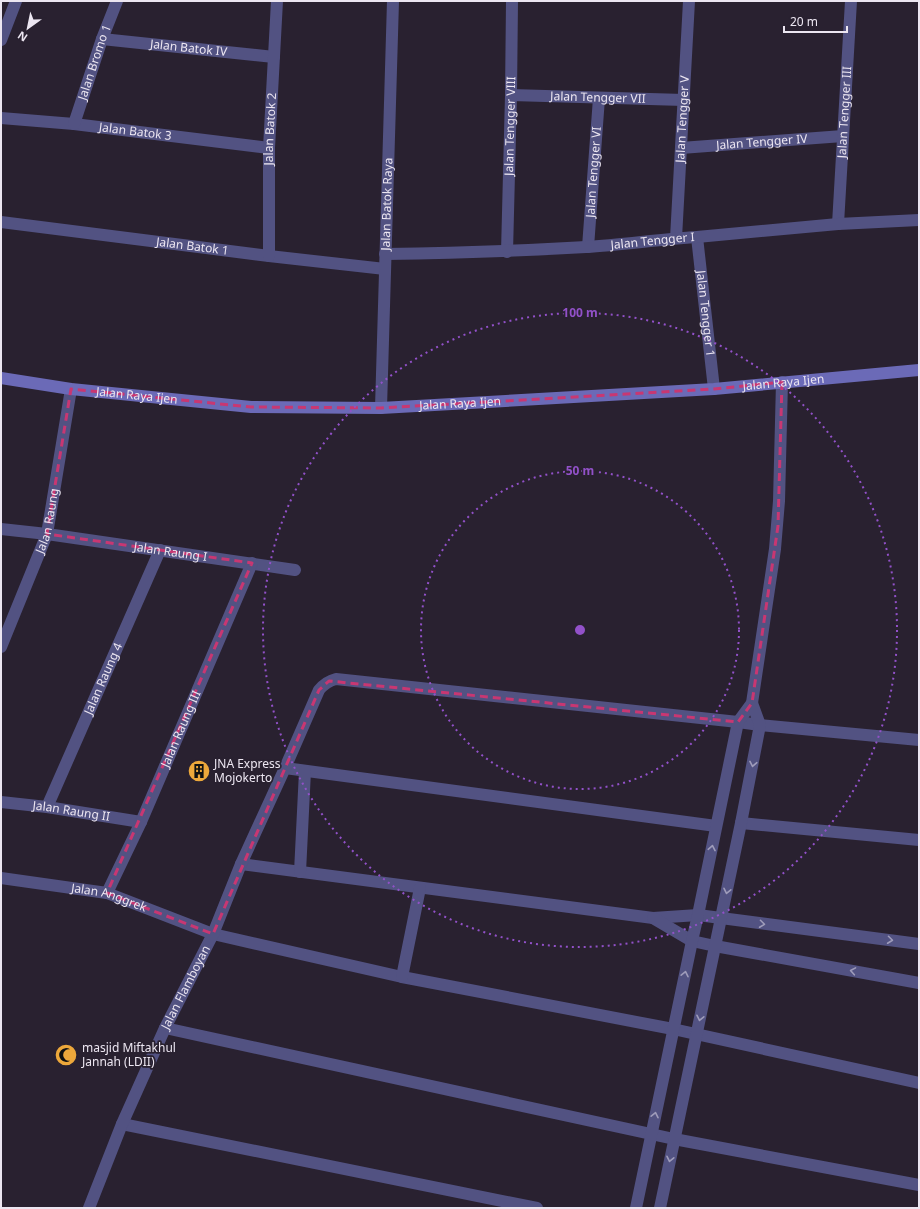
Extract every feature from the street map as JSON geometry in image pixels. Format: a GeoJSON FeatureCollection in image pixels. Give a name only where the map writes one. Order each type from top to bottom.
{"type":"FeatureCollection","features":[{"type":"Feature","properties":{"kind":"street"},"geometry":{"type":"LineString","coordinates":[[1,40],[16,1]]}},
{"type":"Feature","properties":{"kind":"street","name":"Jalan Bromo 1"},"geometry":{"type":"LineString","coordinates":[[74,124],[102,39],[117,1]]}},
{"type":"Feature","properties":{"kind":"street","name":"Jalan Batok 2"},"geometry":{"type":"LineString","coordinates":[[270,256],[269,148],[277,1]]}},
{"type":"Feature","properties":{"kind":"street","name":"Jalan Batok Raya"},"geometry":{"type":"LineString","coordinates":[[381,408],[393,1]]}},
{"type":"Feature","properties":{"kind":"street","name":"Jalan Tengger VIII"},"geometry":{"type":"LineString","coordinates":[[508,252],[512,1]]}},
{"type":"Feature","properties":{"kind":"street","name":"Jalan Tengger V"},"geometry":{"type":"LineString","coordinates":[[676,238],[689,1]]}},
{"type":"Feature","properties":{"kind":"street","name":"Jalan Tengger III"},"geometry":{"type":"LineString","coordinates":[[838,224],[851,1]]}},
{"type":"Feature","properties":{"kind":"street","name":"Jalan Batok IV"},"geometry":{"type":"LineString","coordinates":[[102,39],[274,57]]}},
{"type":"Feature","properties":{"kind":"street","name":"Jalan Tengger VII"},"geometry":{"type":"LineString","coordinates":[[511,95],[684,100]]}},
{"type":"Feature","properties":{"kind":"street","name":"Jalan Tengger VI"},"geometry":{"type":"LineString","coordinates":[[588,247],[599,98]]}},
{"type":"Feature","properties":{"kind":"street","name":"Jalan Batok 3"},"geometry":{"type":"LineString","coordinates":[[1,118],[74,124],[269,148]]}},
{"type":"Feature","properties":{"kind":"street","name":"Jalan Tengger IV"},"geometry":{"type":"LineString","coordinates":[[681,148],[843,136]]}},
{"type":"Feature","properties":{"kind":"street","name":"Jalan Tengger I"},"geometry":{"type":"LineString","coordinates":[[385,254],[508,252],[588,247],[838,224],[919,220]]}},
{"type":"Feature","properties":{"kind":"street","name":"Jalan Batok 1"},"geometry":{"type":"LineString","coordinates":[[1,222],[385,269]]}},
{"type":"Feature","properties":{"kind":"street","name":"Jalan Tengger 1"},"geometry":{"type":"LineString","coordinates":[[697,237],[714,389]]}},
{"type":"Feature","properties":{"kind":"street","name":"Jalan Raya Ijen"},"geometry":{"type":"LineString","coordinates":[[1,378],[71,389],[251,407],[381,408],[714,389],[919,370]]}},
{"type":"Feature","properties":{"kind":"street"},"geometry":{"type":"LineString","coordinates":[[636,1208],[738,722],[752,703],[778,526],[782,382]]}},
{"type":"Feature","properties":{"kind":"street","name":"Jalan Raung"},"geometry":{"type":"LineString","coordinates":[[1,647],[47,534],[71,389]]}},
{"type":"Feature","properties":{"kind":"street","name":"Jalan Raung I"},"geometry":{"type":"LineString","coordinates":[[1,529],[47,534],[295,570]]}},
{"type":"Feature","properties":{"kind":"street","name":"Jalan Raung 4"},"geometry":{"type":"LineString","coordinates":[[47,807],[160,550]]}},
{"type":"Feature","properties":{"kind":"street","name":"Jalan Raung III"},"geometry":{"type":"LineString","coordinates":[[107,893],[141,822],[252,563]]}},
{"type":"Feature","properties":{"kind":"street","name":"Jalan Flamboyan"},"geometry":{"type":"LineString","coordinates":[[89,1208],[122,1124],[165,1028],[212,934],[240,864],[323,684],[336,679],[760,725],[919,740]]}},
{"type":"Feature","properties":{"kind":"street"},"geometry":{"type":"LineString","coordinates":[[660,1208],[741,823],[760,725],[752,703]]}},
{"type":"Feature","properties":{"kind":"street"},"geometry":{"type":"LineString","coordinates":[[285,768],[716,826]]}},
{"type":"Feature","properties":{"kind":"street"},"geometry":{"type":"LineString","coordinates":[[300,872],[305,771]]}},
{"type":"Feature","properties":{"kind":"street","name":"Jalan Raung II"},"geometry":{"type":"LineString","coordinates":[[1,802],[47,807],[141,822]]}},
{"type":"Feature","properties":{"kind":"street"},"geometry":{"type":"LineString","coordinates":[[741,823],[919,840]]}},
{"type":"Feature","properties":{"kind":"street"},"geometry":{"type":"LineString","coordinates":[[240,864],[653,918],[698,915],[919,944]]}},
{"type":"Feature","properties":{"kind":"street","name":"Jalan Anggrek"},"geometry":{"type":"LineString","coordinates":[[1,878],[107,893],[212,934],[402,977],[673,1029],[919,1083]]}},
{"type":"Feature","properties":{"kind":"street"},"geometry":{"type":"LineString","coordinates":[[402,977],[420,888]]}},
{"type":"Feature","properties":{"kind":"street"},"geometry":{"type":"LineString","coordinates":[[653,918],[692,941],[919,983]]}},
{"type":"Feature","properties":{"kind":"street"},"geometry":{"type":"LineString","coordinates":[[165,1028],[674,1139],[919,1185]]}},
{"type":"Feature","properties":{"kind":"street"},"geometry":{"type":"LineString","coordinates":[[122,1124],[537,1208]]}},
{"type":"Feature","properties":{"kind":"highlighted area"},"geometry":{"type":"Polygon","coordinates":[[[782,382],[778,526],[752,703],[738,722],[329,681],[319,690],[213,934],[107,893],[252,563],[47,534],[71,389],[251,407],[381,408],[714,389],[782,382]]]}},
{"type":"Feature","properties":{"kind":"place","name":"JNA Express Mojokerto"},"geometry":{"type":"Point","coordinates":[199,771]}},
{"type":"Feature","properties":{"kind":"place","name":"masjid Miftakhul Jannah (LDII)"},"geometry":{"type":"Point","coordinates":[66,1055]}}]}
